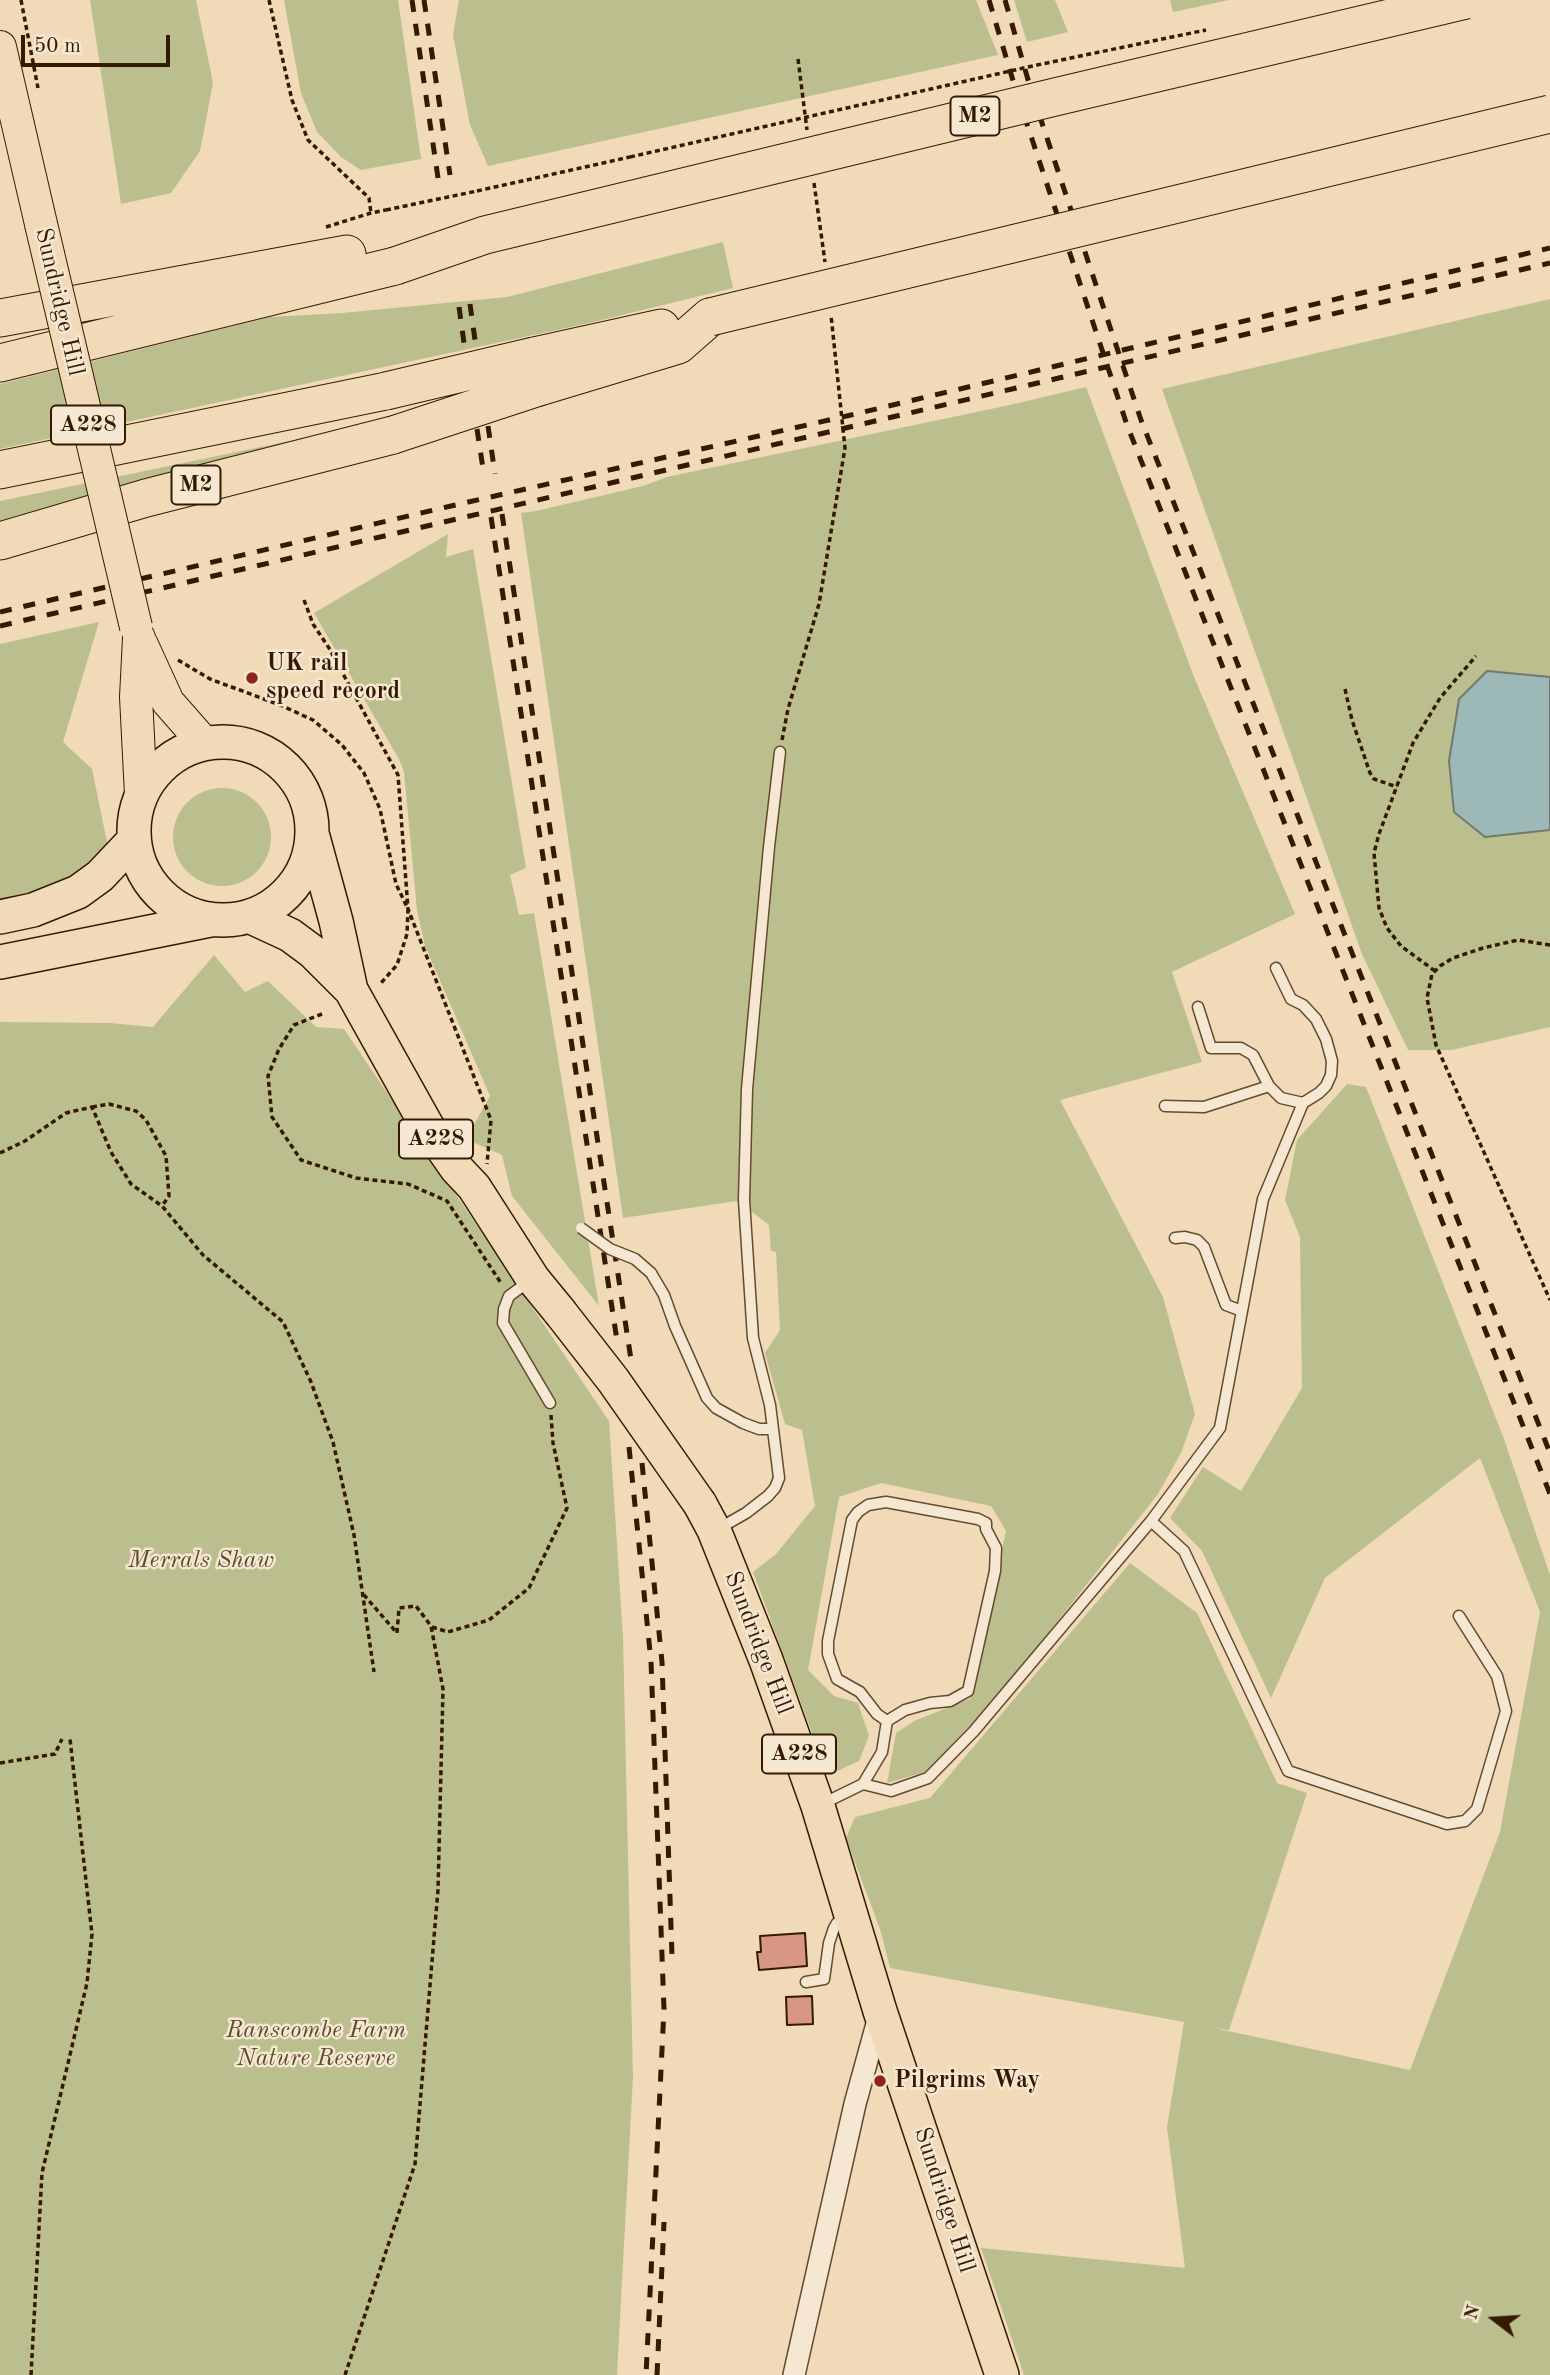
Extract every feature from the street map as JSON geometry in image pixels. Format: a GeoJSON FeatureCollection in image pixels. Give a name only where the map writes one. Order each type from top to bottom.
{"type":"FeatureCollection","features":[{"type":"Feature","properties":{"kind":"highway","name":"M2"},"geometry":{"type":"LineString","coordinates":[[0,318],[391,240],[485,235],[1466,0]]}},
{"type":"Feature","properties":{"kind":"highway","name":"M2"},"geometry":{"type":"LineString","coordinates":[[0,470],[386,391],[537,372],[678,345],[710,317],[1550,114]]}},
{"type":"Feature","properties":{"kind":"highway","name":"M2"},"geometry":{"type":"LineString","coordinates":[[0,363],[391,240]]}},
{"type":"Feature","properties":{"kind":"highway","name":"M2"},"geometry":{"type":"LineString","coordinates":[[0,541],[146,498],[393,435],[537,372]]}},
{"type":"Feature","properties":{"kind":"highway"},"geometry":{"type":"LineString","coordinates":[[0,962],[210,920],[230,921],[251,917],[275,905],[294,887],[307,863],[313,837],[311,809],[300,784],[282,763],[258,748],[232,741],[204,743],[178,753],[156,771],[141,795],[134,817],[134,839],[141,868],[158,893],[182,911],[210,920]]}},
{"type":"Feature","properties":{"kind":"highway","name":"Sundridge Hill"},"geometry":{"type":"LineString","coordinates":[[313,837],[336,921],[427,1126],[457,1169],[474,1187],[521,1288],[560,1312],[612,1380],[707,1517],[766,1660],[818,1806],[880,2011],[1002,2375]]}},
{"type":"Feature","properties":{"kind":"highway"},"geometry":{"type":"LineString","coordinates":[[0,917],[33,910],[78,892],[100,876],[134,839]]}},
{"type":"Feature","properties":{"kind":"highway","name":"Sundridge Hill"},"geometry":{"type":"LineString","coordinates":[[251,917],[290,934],[365,987]]}},
{"type":"Feature","properties":{"kind":"main road","name":"Sundridge Hill"},"geometry":{"type":"LineString","coordinates":[[0,47],[138,632],[168,702],[204,743]]}},
{"type":"Feature","properties":{"kind":"main road","name":"Sundridge Hill"},"geometry":{"type":"LineString","coordinates":[[138,632],[136,697],[141,795]]}},
{"type":"Feature","properties":{"kind":"street"},"geometry":{"type":"LineString","coordinates":[[794,2375],[852,2117],[880,2011]]}},
{"type":"Feature","properties":{"kind":"lane"},"geometry":{"type":"LineString","coordinates":[[707,1517],[751,1510],[775,1488],[779,1475],[770,1405],[752,1326],[744,1229],[744,1163],[747,1089],[780,752]]}},
{"type":"Feature","properties":{"kind":"lane"},"geometry":{"type":"LineString","coordinates":[[863,1784],[891,1791],[928,1778],[974,1731],[1151,1521],[1220,1427],[1263,1199],[1303,1103],[1326,1086],[1331,1075],[1332,1061],[1326,1039],[1303,1005],[1291,999],[1276,968]]}},
{"type":"Feature","properties":{"kind":"lane"},"geometry":{"type":"LineString","coordinates":[[1198,1007],[1211,1048],[1241,1048],[1254,1055],[1269,1086],[1281,1098],[1303,1103]]}},
{"type":"Feature","properties":{"kind":"lane"},"geometry":{"type":"LineString","coordinates":[[1165,1106],[1204,1107],[1269,1086]]}},
{"type":"Feature","properties":{"kind":"lane"},"geometry":{"type":"LineString","coordinates":[[580,1228],[610,1249],[637,1261],[651,1273],[662,1291],[707,1398],[721,1412],[743,1423],[759,1429],[772,1429]]}},
{"type":"Feature","properties":{"kind":"lane"},"geometry":{"type":"LineString","coordinates":[[1175,1238],[1197,1240],[1204,1247],[1226,1305],[1242,1311]]}},
{"type":"Feature","properties":{"kind":"lane"},"geometry":{"type":"LineString","coordinates":[[521,1288],[504,1309],[503,1323],[550,1403]]}},
{"type":"Feature","properties":{"kind":"lane"},"geometry":{"type":"LineString","coordinates":[[818,1806],[863,1784],[882,1752],[887,1721],[905,1710],[950,1701],[968,1691],[995,1571],[996,1548],[986,1529],[986,1523],[981,1520],[886,1502],[872,1503],[852,1520],[828,1638],[828,1654],[837,1679],[864,1696],[877,1714],[887,1721]]}},
{"type":"Feature","properties":{"kind":"lane"},"geometry":{"type":"LineString","coordinates":[[1151,1521],[1184,1551],[1289,1771],[1447,1824],[1465,1821],[1477,1809],[1506,1711],[1497,1676],[1459,1616]]}},
{"type":"Feature","properties":{"kind":"lane"},"geometry":{"type":"LineString","coordinates":[[806,1982],[824,1979],[834,1927],[852,1919]]}},
{"type":"Feature","properties":{"kind":"path"},"geometry":{"type":"LineString","coordinates":[[269,0],[292,100],[308,140],[369,198],[371,213],[391,240],[644,154],[1037,65],[1215,29]]}},
{"type":"Feature","properties":{"kind":"path"},"geometry":{"type":"LineString","coordinates":[[798,60],[808,139]]}},
{"type":"Feature","properties":{"kind":"path"},"geometry":{"type":"LineString","coordinates":[[814,180],[826,273]]}},
{"type":"Feature","properties":{"kind":"path"},"geometry":{"type":"LineString","coordinates":[[780,752],[788,709],[819,604],[845,448],[831,313]]}},
{"type":"Feature","properties":{"kind":"path"},"geometry":{"type":"LineString","coordinates":[[304,600],[313,624],[329,648],[398,775],[408,909],[407,934],[397,965],[365,987]]}},
{"type":"Feature","properties":{"kind":"path"},"geometry":{"type":"LineString","coordinates":[[170,654],[210,679],[313,720],[342,745],[364,773],[380,809],[396,884],[491,1120],[487,1167]]}},
{"type":"Feature","properties":{"kind":"path"},"geometry":{"type":"LineString","coordinates":[[1435,971],[1394,939],[1379,908],[1374,853],[1413,743],[1453,681],[1476,656]]}},
{"type":"Feature","properties":{"kind":"path"},"geometry":{"type":"LineString","coordinates":[[1345,689],[1352,720],[1370,773],[1374,779],[1396,787]]}},
{"type":"Feature","properties":{"kind":"path"},"geometry":{"type":"LineString","coordinates":[[1550,945],[1522,940],[1499,943],[1459,955],[1446,961],[1435,971],[1429,982],[1427,999],[1436,1045],[1550,1300]]}},
{"type":"Feature","properties":{"kind":"path"},"geometry":{"type":"LineString","coordinates":[[322,1014],[294,1025],[279,1049],[268,1076],[272,1117],[301,1160],[356,1178],[408,1184],[447,1201],[521,1288]]}},
{"type":"Feature","properties":{"kind":"path"},"geometry":{"type":"LineString","coordinates":[[0,1153],[66,1113],[109,1104],[136,1111],[146,1120],[166,1156],[169,1196],[162,1206]]}},
{"type":"Feature","properties":{"kind":"path"},"geometry":{"type":"LineString","coordinates":[[92,1107],[111,1152],[131,1184],[162,1206],[203,1255],[283,1322],[311,1381],[333,1442],[354,1535],[374,1672]]}},
{"type":"Feature","properties":{"kind":"path"},"geometry":{"type":"LineString","coordinates":[[431,1626],[448,1632],[489,1620],[528,1588],[567,1508],[553,1443],[550,1403]]}},
{"type":"Feature","properties":{"kind":"path"},"geometry":{"type":"LineString","coordinates":[[345,2375],[415,2164],[438,1890],[443,1689],[431,1626],[416,1606],[399,1608],[397,1633],[364,1595]]}},
{"type":"Feature","properties":{"kind":"path"},"geometry":{"type":"LineString","coordinates":[[0,1763],[55,1754],[62,1739]]}},
{"type":"Feature","properties":{"kind":"path"},"geometry":{"type":"LineString","coordinates":[[31,2375],[42,2173],[87,1983],[92,1934],[70,1739]]}},
{"type":"Feature","properties":{"kind":"green space"},"geometry":{"type":"Polygon","coordinates":[[[90,0],[196,0],[213,83],[200,151],[171,193],[121,204],[90,0]]]}},
{"type":"Feature","properties":{"kind":"green space"},"geometry":{"type":"Polygon","coordinates":[[[284,0],[398,0],[421,159],[361,170],[341,157],[317,132],[301,93],[284,0]]]}},
{"type":"Feature","properties":{"kind":"green space"},"geometry":{"type":"Polygon","coordinates":[[[459,0],[976,0],[998,55],[488,166],[470,125],[453,35],[459,0]]]}},
{"type":"Feature","properties":{"kind":"green space"},"geometry":{"type":"Polygon","coordinates":[[[1014,0],[1055,0],[1068,32],[1027,42],[1014,0]]]}},
{"type":"Feature","properties":{"kind":"green space"},"geometry":{"type":"Polygon","coordinates":[[[1170,0],[1229,0],[1173,12],[1170,0]]]}},
{"type":"Feature","properties":{"kind":"green space"},"geometry":{"type":"Polygon","coordinates":[[[723,242],[733,288],[585,324],[0,449],[0,384],[270,317],[507,297],[723,242]]]}},
{"type":"Feature","properties":{"kind":"green space"},"geometry":{"type":"Polygon","coordinates":[[[1550,299],[1550,677],[1487,671],[1485,837],[1550,830],[1550,1027],[1452,1050],[1408,1050],[1362,954],[1162,389],[1550,299]]]}},
{"type":"Feature","properties":{"kind":"green space"},"geometry":{"type":"Polygon","coordinates":[[[1086,387],[1194,677],[1295,914],[1172,972],[1202,1062],[1060,1100],[1163,1297],[1195,1414],[1181,1453],[1158,1494],[997,1698],[925,1772],[887,1783],[896,1733],[916,1720],[970,1699],[1006,1531],[991,1506],[881,1483],[839,1497],[808,1670],[834,1696],[858,1703],[869,1736],[859,1761],[833,1773],[822,1760],[753,1572],[776,1554],[815,1506],[802,1430],[785,1424],[765,1353],[780,1330],[776,1252],[771,1251],[769,1225],[751,1211],[750,1199],[623,1218],[521,513],[643,486],[667,477],[1086,387]]]}},
{"type":"Feature","properties":{"kind":"green space"},"geometry":{"type":"Polygon","coordinates":[[[386,421],[0,528],[0,501],[386,421]]]}},
{"type":"Feature","properties":{"kind":"green space"},"geometry":{"type":"Polygon","coordinates":[[[448,534],[446,557],[473,549],[526,868],[510,875],[519,915],[534,913],[599,1306],[512,1196],[502,1155],[466,1139],[490,1096],[425,946],[417,910],[404,772],[314,613],[448,534]]]}},
{"type":"Feature","properties":{"kind":"green space"},"geometry":{"type":"Polygon","coordinates":[[[99,622],[63,742],[92,769],[108,847],[72,879],[0,906],[0,644],[99,622]]]}},
{"type":"Feature","properties":{"kind":"green space"},"geometry":{"type":"Polygon","coordinates":[[[222,788],[241,792],[256,803],[267,818],[271,837],[267,856],[256,871],[241,882],[222,886],[203,882],[188,871],[177,856],[173,837],[177,818],[188,803],[203,792],[222,788]]]}},
{"type":"Feature","properties":{"kind":"green space","name":"Ranscombe Farm Nature Reserve"},"geometry":{"type":"Polygon","coordinates":[[[214,955],[245,992],[268,981],[316,1027],[344,1029],[609,1421],[623,1637],[633,2077],[617,2375],[0,2375],[0,1022],[110,1023],[153,1027],[214,955]]]}},
{"type":"Feature","properties":{"kind":"green space"},"geometry":{"type":"Polygon","coordinates":[[[1347,1084],[1366,1087],[1504,1439],[1550,1575],[1550,2375],[1024,2375],[981,2248],[1185,2268],[1167,2127],[1184,2022],[890,1968],[881,1932],[846,1838],[855,1817],[930,1798],[1130,1563],[1197,1613],[1277,1783],[1307,1793],[1229,2030],[1214,2028],[1410,2070],[1500,1832],[1540,1612],[1480,1458],[1325,1578],[1271,1698],[1202,1551],[1170,1518],[1203,1467],[1241,1491],[1302,1388],[1300,1237],[1285,1200],[1297,1140],[1347,1084]]]}},
{"type":"Feature","properties":{"kind":"water"},"geometry":{"type":"Polygon","coordinates":[[[1487,671],[1550,677],[1550,830],[1485,837],[1454,812],[1449,761],[1459,699],[1487,671]]]}},
{"type":"Feature","properties":{"kind":"building"},"geometry":{"type":"Polygon","coordinates":[[[805,1933],[807,1966],[759,1970],[757,1952],[761,1952],[760,1936],[805,1933]]]}},
{"type":"Feature","properties":{"kind":"building"},"geometry":{"type":"Polygon","coordinates":[[[812,1996],[813,2024],[787,2025],[786,1997],[812,1996]]]}},
{"type":"Feature","properties":{"kind":"railway"},"geometry":{"type":"LineString","coordinates":[[412,0],[438,178]]}},
{"type":"Feature","properties":{"kind":"railway"},"geometry":{"type":"LineString","coordinates":[[424,0],[450,175]]}},
{"type":"Feature","properties":{"kind":"railway"},"geometry":{"type":"LineString","coordinates":[[989,0],[1017,94],[1127,425],[1550,1494]]}},
{"type":"Feature","properties":{"kind":"railway"},"geometry":{"type":"LineString","coordinates":[[1005,0],[1031,90],[1141,420],[1550,1453]]}},
{"type":"Feature","properties":{"kind":"railway"},"geometry":{"type":"LineString","coordinates":[[0,612],[851,415],[1550,248]]}},
{"type":"Feature","properties":{"kind":"railway"},"geometry":{"type":"LineString","coordinates":[[0,626],[1550,263]]}},
{"type":"Feature","properties":{"kind":"railway"},"geometry":{"type":"LineString","coordinates":[[470,304],[476,347]]}},
{"type":"Feature","properties":{"kind":"railway"},"geometry":{"type":"LineString","coordinates":[[459,307],[465,350]]}},
{"type":"Feature","properties":{"kind":"railway"},"geometry":{"type":"LineString","coordinates":[[488,426],[495,474]]}},
{"type":"Feature","properties":{"kind":"railway"},"geometry":{"type":"LineString","coordinates":[[477,429],[484,475]]}},
{"type":"Feature","properties":{"kind":"railway"},"geometry":{"type":"LineString","coordinates":[[502,514],[632,1366]]}},
{"type":"Feature","properties":{"kind":"railway"},"geometry":{"type":"LineString","coordinates":[[491,517],[618,1347]]}},
{"type":"Feature","properties":{"kind":"railway"},"geometry":{"type":"LineString","coordinates":[[629,1447],[651,1661],[664,2009],[646,2375]]}},
{"type":"Feature","properties":{"kind":"railway"},"geometry":{"type":"LineString","coordinates":[[642,1463],[662,1662],[672,1956]]}},
{"type":"Feature","properties":{"kind":"railway"},"geometry":{"type":"LineString","coordinates":[[657,2375],[664,2222]]}},
{"type":"Feature","properties":{"kind":"place","name":"UK rail speed record"},"geometry":{"type":"Point","coordinates":[252,678]}},
{"type":"Feature","properties":{"kind":"place","name":"Pilgrims Way"},"geometry":{"type":"Point","coordinates":[880,2081]}},
{"type":"Feature","properties":{"kind":"park label","name":"Merrals Shaw"},"geometry":{"type":"Point","coordinates":[201,1561]}}]}
